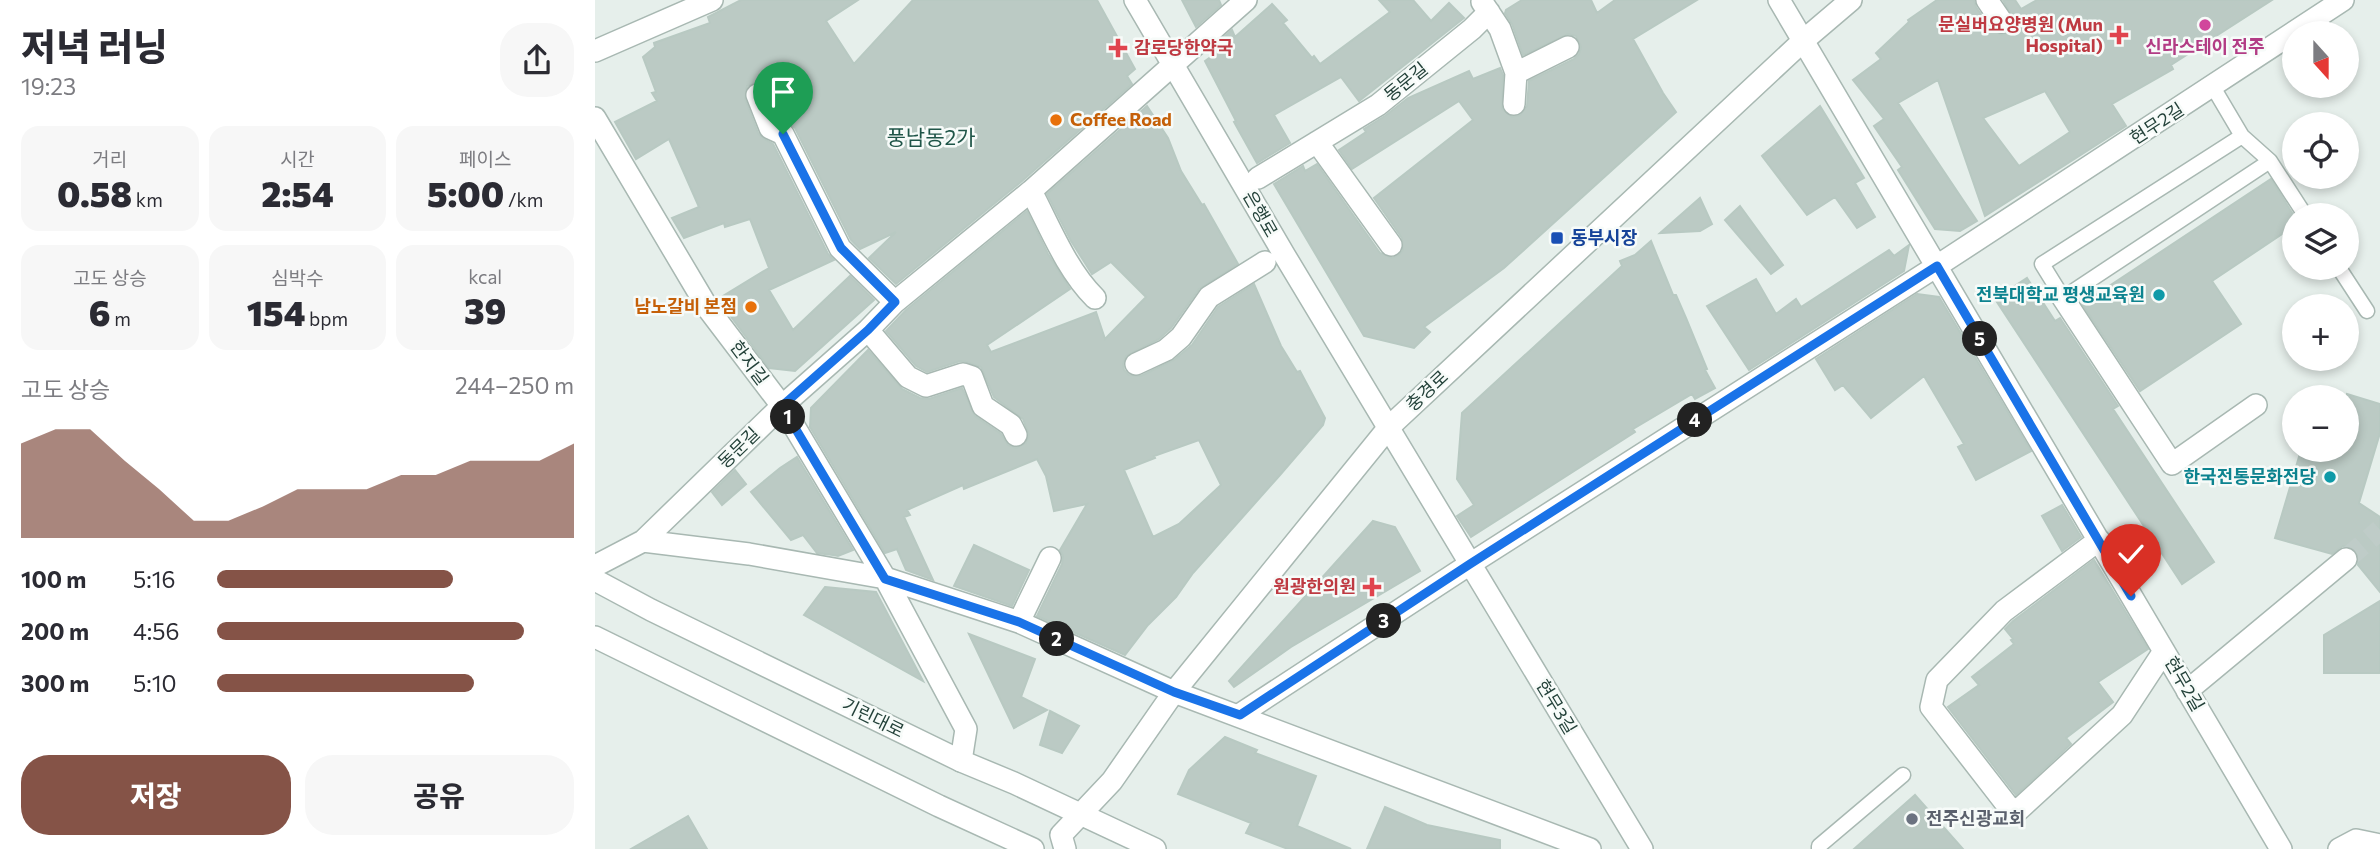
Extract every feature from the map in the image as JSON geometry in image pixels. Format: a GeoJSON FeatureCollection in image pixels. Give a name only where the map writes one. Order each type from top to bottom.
{"type":"FeatureCollection","features":[{"type":"Feature","properties":{"kind":"street"},"geometry":{"type":"LineString","coordinates":[[595,51],[712,0]]}},
{"type":"Feature","properties":{"kind":"street","name":"은행로"},"geometry":{"type":"LineString","coordinates":[[1135,0],[1285,256],[1389,426]]}},
{"type":"Feature","properties":{"kind":"street","name":"동문길"},"geometry":{"type":"LineString","coordinates":[[595,566],[643,541],[782,406],[868,330],[895,302],[1031,191],[1246,0]]}},
{"type":"Feature","properties":{"kind":"street","name":"현무2길"},"geometry":{"type":"LineString","coordinates":[[1779,0],[2281,849]]}},
{"type":"Feature","properties":{"kind":"street","name":"충경로"},"geometry":{"type":"LineString","coordinates":[[1035,849],[1063,842],[1080,815],[1112,781],[1174,692],[1389,426],[1804,40],[1851,0]]}},
{"type":"Feature","properties":{"kind":"street"},"geometry":{"type":"LineString","coordinates":[[1987,0],[2002,22]]}},
{"type":"Feature","properties":{"kind":"street","name":"현무2길"},"geometry":{"type":"LineString","coordinates":[[1937,266],[2343,0]]}},
{"type":"Feature","properties":{"kind":"street","name":"동문길"},"geometry":{"type":"LineString","coordinates":[[1258,178],[1378,105],[1472,29],[1484,6],[1500,29],[1516,73],[1514,104]]}},
{"type":"Feature","properties":{"kind":"street"},"geometry":{"type":"LineString","coordinates":[[1516,73],[1568,47]]}},
{"type":"Feature","properties":{"kind":"street"},"geometry":{"type":"LineString","coordinates":[[757,95],[770,128],[783,134],[841,248],[895,302]]}},
{"type":"Feature","properties":{"kind":"street","name":"한지길"},"geometry":{"type":"LineString","coordinates":[[595,118],[709,310],[782,406],[885,579],[966,729],[961,761]]}},
{"type":"Feature","properties":{"kind":"street"},"geometry":{"type":"LineString","coordinates":[[1317,142],[1391,245]]}},
{"type":"Feature","properties":{"kind":"street"},"geometry":{"type":"LineString","coordinates":[[1031,191],[1067,261],[1084,287],[1095,298]]}},
{"type":"Feature","properties":{"kind":"street","name":"은행로"},"geometry":{"type":"LineString","coordinates":[[1136,365],[1166,350],[1181,337],[1209,297],[1265,262]]}},
{"type":"Feature","properties":{"kind":"street"},"geometry":{"type":"LineString","coordinates":[[1240,715],[1470,564],[1937,266]]}},
{"type":"Feature","properties":{"kind":"street"},"geometry":{"type":"LineString","coordinates":[[2063,298],[2172,464],[2256,405]]}},
{"type":"Feature","properties":{"kind":"street"},"geometry":{"type":"LineString","coordinates":[[868,330],[908,377],[926,386],[963,374],[972,377],[983,406],[1011,425],[1016,435]]}},
{"type":"Feature","properties":{"kind":"street","name":"현무3길"},"geometry":{"type":"LineString","coordinates":[[1389,426],[1642,849]]}},
{"type":"Feature","properties":{"kind":"street"},"geometry":{"type":"LineString","coordinates":[[2099,540],[2004,611],[1937,680],[1931,707],[2014,814],[2122,715],[2164,651]]}},
{"type":"Feature","properties":{"kind":"street"},"geometry":{"type":"LineString","coordinates":[[643,541],[749,554],[885,579],[1019,622],[1174,692],[1590,849]]}},
{"type":"Feature","properties":{"kind":"street"},"geometry":{"type":"LineString","coordinates":[[1019,622],[1050,558]]}},
{"type":"Feature","properties":{"kind":"street"},"geometry":{"type":"LineString","coordinates":[[2187,691],[2346,559]]}},
{"type":"Feature","properties":{"kind":"street","name":"기린대로"},"geometry":{"type":"LineString","coordinates":[[595,580],[961,761],[1155,849]]}},
{"type":"Feature","properties":{"kind":"street"},"geometry":{"type":"LineString","coordinates":[[595,637],[939,806],[1035,849]]}},
{"type":"Feature","properties":{"kind":"street"},"geometry":{"type":"LineString","coordinates":[[2339,849],[2356,840],[2380,845]]}},
{"type":"Feature","properties":{"kind":"lane"},"geometry":{"type":"LineString","coordinates":[[2213,87],[2242,136],[2270,161],[2297,203]]}},
{"type":"Feature","properties":{"kind":"lane"},"geometry":{"type":"LineString","coordinates":[[2242,136],[2042,264],[2063,298],[2270,161]]}},
{"type":"Feature","properties":{"kind":"lane"},"geometry":{"type":"LineString","coordinates":[[2347,280],[2367,311]]}},
{"type":"Feature","properties":{"kind":"lane"},"geometry":{"type":"LineString","coordinates":[[1819,849],[1819,846],[1903,775]]}},
{"type":"Feature","properties":{"kind":"building"},"geometry":{"type":"Polygon","coordinates":[[[741,0],[858,0],[826,21],[854,64],[913,0],[1097,0],[1135,69],[1127,76],[1132,84],[1022,181],[896,284],[869,258],[896,232],[860,249],[851,240],[795,128],[780,118],[769,90],[758,82],[747,86],[745,99],[758,133],[773,144],[828,254],[834,260],[769,290],[793,330],[850,276],[874,300],[795,371],[769,368],[718,299],[769,268],[750,219],[725,227],[724,223],[684,238],[672,218],[699,207],[669,139],[636,159],[615,122],[657,101],[652,93],[656,92],[643,57],[655,47],[654,43],[710,23],[708,17],[741,0]]]}},
{"type":"Feature","properties":{"kind":"building"},"geometry":{"type":"Polygon","coordinates":[[[1182,0],[1219,0],[1221,5],[1196,27],[1182,0]]]}},
{"type":"Feature","properties":{"kind":"building"},"geometry":{"type":"Polygon","coordinates":[[[1379,0],[1413,0],[1431,21],[1449,3],[1464,18],[1359,101],[1341,77],[1274,115],[1290,143],[1257,163],[1205,61],[1212,56],[1209,50],[1232,30],[1235,37],[1272,4],[1287,20],[1283,23],[1320,64],[1390,12],[1379,0]]]}},
{"type":"Feature","properties":{"kind":"building"},"geometry":{"type":"Polygon","coordinates":[[[1522,0],[1591,0],[1597,13],[1615,0],[1697,0],[1633,39],[1676,112],[1504,268],[1424,327],[1430,332],[1414,348],[1364,336],[1274,184],[1303,166],[1305,171],[1317,164],[1380,253],[1392,258],[1399,255],[1403,250],[1402,238],[1374,198],[1473,120],[1459,101],[1352,169],[1339,150],[1408,98],[1469,71],[1473,79],[1500,68],[1503,75],[1502,109],[1512,117],[1520,115],[1527,106],[1529,81],[1574,59],[1581,47],[1576,36],[1568,34],[1523,55],[1512,24],[1505,13],[1522,0]]]}},
{"type":"Feature","properties":{"kind":"building"},"geometry":{"type":"Polygon","coordinates":[[[1937,0],[1974,0],[1991,29],[2002,35],[2010,32],[2015,22],[2003,0],[2015,0],[2021,9],[2037,0],[2272,0],[2171,65],[2173,69],[2112,104],[2126,126],[1985,216],[1938,80],[1898,103],[1977,221],[1960,231],[1935,229],[1898,170],[1902,167],[1874,126],[1884,119],[1853,80],[1881,59],[1876,53],[1909,22],[1908,20],[1937,0]],[[2045,91],[1983,118],[2019,166],[2070,132],[2045,91]]]}},
{"type":"Feature","properties":{"kind":"building"},"geometry":{"type":"Polygon","coordinates":[[[1147,106],[1168,138],[1181,171],[1202,205],[1204,204],[1238,264],[1199,289],[1171,328],[1159,339],[1126,356],[1124,370],[1129,375],[1141,376],[1174,360],[1192,345],[1218,307],[1254,284],[1281,346],[1297,372],[1300,371],[1325,418],[1323,425],[1193,573],[1176,597],[1148,625],[1125,655],[1037,616],[1062,564],[1063,556],[1060,550],[1087,504],[1054,511],[1046,476],[1037,459],[964,489],[963,485],[907,510],[910,515],[904,517],[933,580],[906,570],[897,549],[885,553],[810,427],[811,408],[868,350],[902,389],[920,398],[929,399],[962,388],[975,416],[1001,434],[1008,445],[1016,448],[1026,443],[1029,435],[1023,419],[994,397],[981,367],[960,361],[927,372],[916,366],[886,331],[906,310],[1027,211],[1048,254],[1070,289],[987,345],[991,352],[1096,312],[1105,339],[1146,297],[1111,262],[1092,274],[1071,241],[1047,194],[1147,106]],[[1199,440],[1124,470],[1153,537],[1179,524],[1221,485],[1199,440]]]}},
{"type":"Feature","properties":{"kind":"building"},"geometry":{"type":"Polygon","coordinates":[[[1820,106],[1864,178],[1855,183],[1875,217],[1857,228],[1835,197],[1807,215],[1762,156],[1820,106]]]}},
{"type":"Feature","properties":{"kind":"building","name":"전북대학교 평생교육원"},"geometry":{"type":"Polygon","coordinates":[[[2271,179],[2286,203],[2282,203],[2282,234],[2212,281],[2241,324],[2140,391],[2082,304],[2271,179]]]}},
{"type":"Feature","properties":{"kind":"building"},"geometry":{"type":"Polygon","coordinates":[[[1700,198],[1712,224],[1700,231],[1660,233],[1700,198]]]}},
{"type":"Feature","properties":{"kind":"building"},"geometry":{"type":"Polygon","coordinates":[[[1740,206],[1783,265],[1771,274],[1725,220],[1740,206]]]}},
{"type":"Feature","properties":{"kind":"building"},"geometry":{"type":"Polygon","coordinates":[[[1651,241],[1715,388],[1695,399],[1692,394],[1633,429],[1635,432],[1471,537],[1457,516],[1474,505],[1457,479],[1462,413],[1622,266],[1620,261],[1635,255],[1651,241]]]}},
{"type":"Feature","properties":{"kind":"building"},"geometry":{"type":"Polygon","coordinates":[[[1909,245],[1904,271],[1749,370],[1707,306],[1756,279],[1776,314],[1796,299],[1801,307],[1889,250],[1894,256],[1909,245]]]}},
{"type":"Feature","properties":{"kind":"building","name":"전북대학교 평생교육원"},"geometry":{"type":"Polygon","coordinates":[[[2027,278],[2055,321],[2060,318],[2118,406],[2113,409],[2214,562],[2182,584],[1995,299],[2027,278]]]}},
{"type":"Feature","properties":{"kind":"building"},"geometry":{"type":"Polygon","coordinates":[[[1917,294],[1939,297],[2031,451],[1976,480],[1958,447],[1964,444],[1924,376],[1871,418],[1843,385],[1835,390],[1816,359],[1917,294]]]}},
{"type":"Feature","properties":{"kind":"building","name":"한국전통문화전당"},"geometry":{"type":"Polygon","coordinates":[[[2359,398],[2380,404],[2380,433],[2359,503],[2380,517],[2380,592],[2358,565],[2359,556],[2351,547],[2343,546],[2332,554],[2275,538],[2297,462],[2359,462],[2359,398]]]}},
{"type":"Feature","properties":{"kind":"building"},"geometry":{"type":"Polygon","coordinates":[[[797,457],[853,550],[838,556],[817,553],[803,535],[791,540],[751,492],[797,457]]]}},
{"type":"Feature","properties":{"kind":"building"},"geometry":{"type":"Polygon","coordinates":[[[735,470],[746,484],[722,505],[712,492],[735,470]]]}},
{"type":"Feature","properties":{"kind":"building"},"geometry":{"type":"Polygon","coordinates":[[[2062,505],[2081,537],[2062,551],[2042,516],[2062,505]]]}},
{"type":"Feature","properties":{"kind":"building"},"geometry":{"type":"Polygon","coordinates":[[[1373,521],[1395,527],[1420,571],[1291,647],[1234,687],[1229,681],[1373,521]]]}},
{"type":"Feature","properties":{"kind":"building"},"geometry":{"type":"Polygon","coordinates":[[[974,545],[1029,570],[1012,606],[954,586],[974,545]]]}},
{"type":"Feature","properties":{"kind":"building"},"geometry":{"type":"Polygon","coordinates":[[[2094,560],[2148,649],[2098,682],[2113,702],[2066,738],[2071,744],[2016,795],[1948,707],[1979,685],[1972,677],[2014,644],[2005,629],[2094,560]]]}},
{"type":"Feature","properties":{"kind":"building"},"geometry":{"type":"Polygon","coordinates":[[[825,587],[876,592],[923,681],[804,615],[825,587]]]}},
{"type":"Feature","properties":{"kind":"building"},"geometry":{"type":"Polygon","coordinates":[[[2380,601],[2380,673],[2324,673],[2324,635],[2380,601]]]}},
{"type":"Feature","properties":{"kind":"building"},"geometry":{"type":"Polygon","coordinates":[[[969,634],[1035,659],[1021,697],[1047,710],[1014,728],[969,634]]]}},
{"type":"Feature","properties":{"kind":"building"},"geometry":{"type":"Polygon","coordinates":[[[1050,711],[1079,726],[1062,753],[1040,745],[1050,711]]]}},
{"type":"Feature","properties":{"kind":"building"},"geometry":{"type":"Polygon","coordinates":[[[1225,737],[1257,750],[1255,753],[1316,776],[1297,826],[1351,849],[1288,849],[1246,833],[1251,823],[1178,794],[1189,770],[1225,737]]]}},
{"type":"Feature","properties":{"kind":"building","name":"전주신광교회"},"geometry":{"type":"Polygon","coordinates":[[[1915,795],[1963,849],[1854,849],[1915,795]]]}},
{"type":"Feature","properties":{"kind":"building"},"geometry":{"type":"Polygon","coordinates":[[[1385,807],[1427,825],[1500,840],[1500,849],[1367,849],[1385,807]]]}},
{"type":"Feature","properties":{"kind":"building"},"geometry":{"type":"Polygon","coordinates":[[[688,816],[707,849],[631,849],[688,816]]]}},
{"type":"Feature","properties":{"kind":"tunnel"},"geometry":{"type":"LineString","coordinates":[[2346,559],[2380,530]]}},
{"type":"Feature","properties":{"kind":"place","name":"신라스테이 전주"},"geometry":{"type":"Point","coordinates":[2205,25]}},
{"type":"Feature","properties":{"kind":"place","name":"문실버요양병원 (Mun Hospital)"},"geometry":{"type":"Point","coordinates":[2119,35]}},
{"type":"Feature","properties":{"kind":"place","name":"감로당한약국"},"geometry":{"type":"Point","coordinates":[1118,48]}},
{"type":"Feature","properties":{"kind":"place","name":"Coffee Road"},"geometry":{"type":"Point","coordinates":[1056,120]}},
{"type":"Feature","properties":{"kind":"place","name":"동부시장"},"geometry":{"type":"Point","coordinates":[1557,238]}},
{"type":"Feature","properties":{"kind":"place","name":"전북대학교 평생교육원"},"geometry":{"type":"Point","coordinates":[2159,295]}},
{"type":"Feature","properties":{"kind":"place","name":"남노갈비 본점"},"geometry":{"type":"Point","coordinates":[751,307]}},
{"type":"Feature","properties":{"kind":"place","name":"한국전통문화전당"},"geometry":{"type":"Point","coordinates":[2330,477]}},
{"type":"Feature","properties":{"kind":"place","name":"원광한의원"},"geometry":{"type":"Point","coordinates":[1372,587]}},
{"type":"Feature","properties":{"kind":"place","name":"전주신광교회"},"geometry":{"type":"Point","coordinates":[1912,819]}},
{"type":"Feature","properties":{"kind":"district","name":"풍남동2가"},"geometry":{"type":"Point","coordinates":[931,138]}},
{"type":"Feature","properties":{"kind":"route"},"geometry":{"type":"LineString","coordinates":[[783,134],[841,248],[895,302],[868,330],[782,406],[885,579],[1019,622],[1174,692],[1240,715],[1470,564],[1937,266],[2131,596]]}}]}
